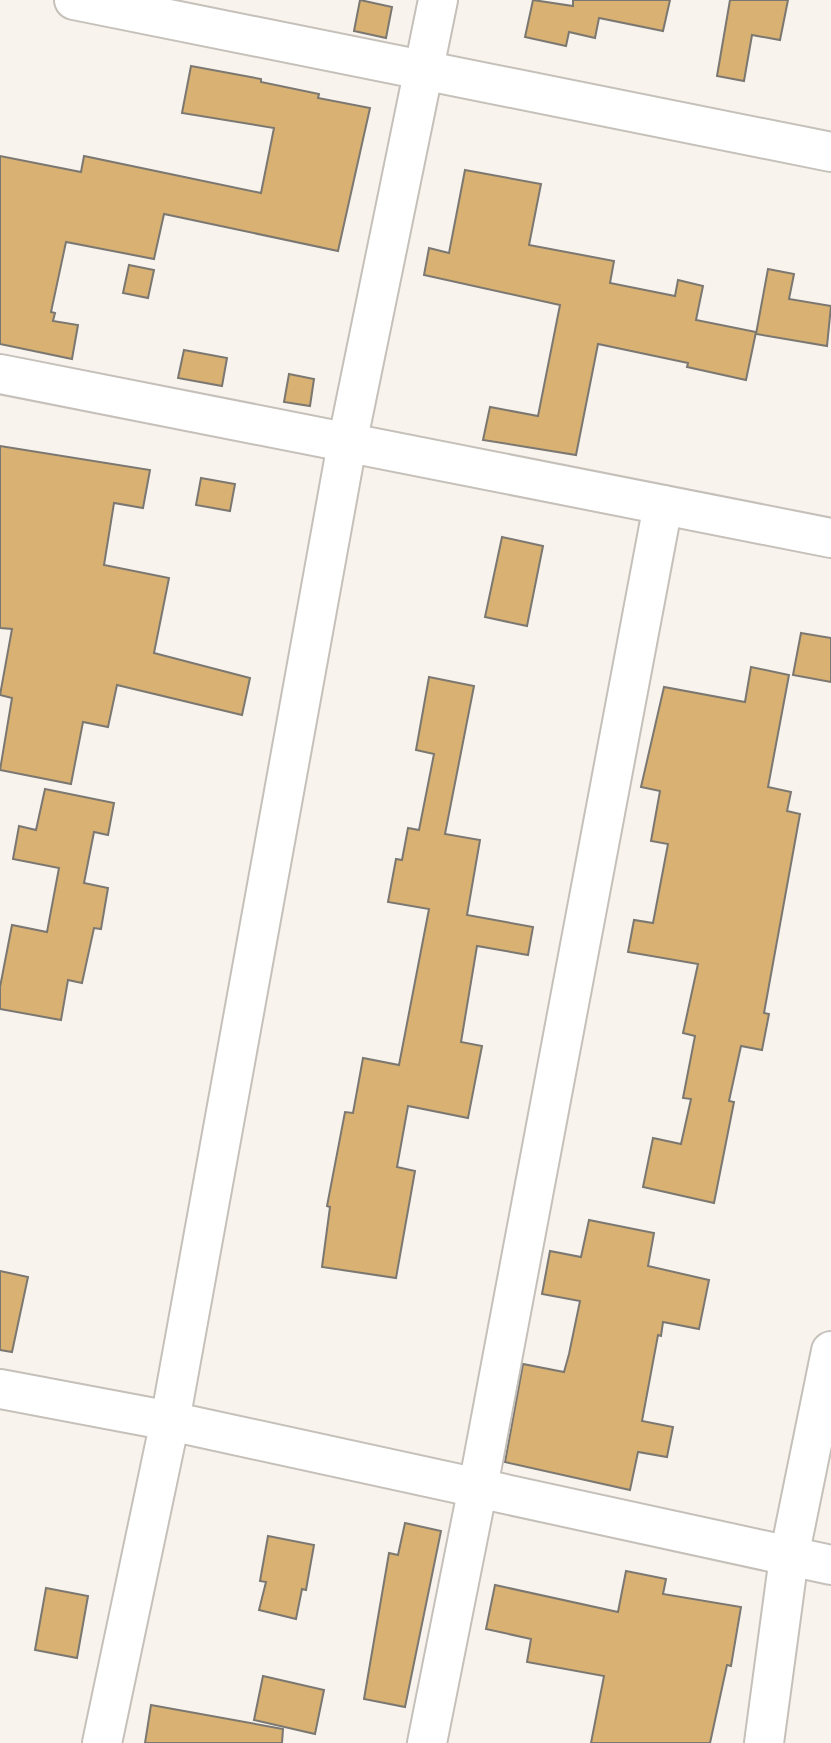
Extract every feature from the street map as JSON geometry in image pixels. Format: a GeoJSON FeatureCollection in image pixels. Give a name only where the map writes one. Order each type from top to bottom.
{"type":"FeatureCollection","features":[{"type":"Feature","properties":{"kind":"street"},"geometry":{"type":"LineString","coordinates":[[75,0],[831,152]]}},
{"type":"Feature","properties":{"kind":"street"},"geometry":{"type":"LineString","coordinates":[[102,1743],[170,1421],[347,444],[438,0]]}},
{"type":"Feature","properties":{"kind":"street"},"geometry":{"type":"LineString","coordinates":[[0,374],[831,538]]}},
{"type":"Feature","properties":{"kind":"street"},"geometry":{"type":"LineString","coordinates":[[427,1743],[478,1487],[663,505]]}},
{"type":"Feature","properties":{"kind":"street"},"geometry":{"type":"LineString","coordinates":[[764,1743],[789,1557],[831,1351]]}},
{"type":"Feature","properties":{"kind":"street"},"geometry":{"type":"LineString","coordinates":[[0,1389],[170,1421],[831,1565]]}},
{"type":"Feature","properties":{"kind":"building"},"geometry":{"type":"Polygon","coordinates":[[[360,0],[392,7],[386,38],[354,31],[360,0]]]}},
{"type":"Feature","properties":{"kind":"building"},"geometry":{"type":"Polygon","coordinates":[[[533,0],[573,6],[573,0],[670,0],[663,31],[599,18],[595,38],[569,32],[566,46],[525,37],[533,0]]]}},
{"type":"Feature","properties":{"kind":"building"},"geometry":{"type":"Polygon","coordinates":[[[730,0],[788,0],[780,40],[752,35],[744,81],[717,76],[730,0]]]}},
{"type":"Feature","properties":{"kind":"building"},"geometry":{"type":"Polygon","coordinates":[[[191,66],[261,79],[261,82],[319,94],[318,98],[370,108],[338,251],[164,214],[154,259],[66,242],[51,312],[55,313],[53,321],[78,325],[72,359],[0,344],[0,156],[81,172],[84,156],[261,193],[274,128],[182,113],[191,66]]]}},
{"type":"Feature","properties":{"kind":"building"},"geometry":{"type":"Polygon","coordinates":[[[465,170],[541,184],[529,245],[614,261],[610,283],[675,296],[678,280],[703,286],[696,320],[756,332],[746,380],[687,367],[688,363],[598,344],[576,455],[483,440],[490,407],[538,416],[560,305],[424,275],[429,248],[449,253],[465,170]]]}},
{"type":"Feature","properties":{"kind":"building"},"geometry":{"type":"Polygon","coordinates":[[[129,265],[154,270],[148,298],[123,293],[129,265]]]}},
{"type":"Feature","properties":{"kind":"building"},"geometry":{"type":"Polygon","coordinates":[[[768,269],[794,274],[789,299],[831,306],[827,346],[756,334],[768,269]]]}},
{"type":"Feature","properties":{"kind":"building"},"geometry":{"type":"Polygon","coordinates":[[[184,350],[227,358],[222,386],[178,378],[184,350]]]}},
{"type":"Feature","properties":{"kind":"building"},"geometry":{"type":"Polygon","coordinates":[[[289,374],[314,379],[310,406],[284,402],[289,374]]]}},
{"type":"Feature","properties":{"kind":"building"},"geometry":{"type":"Polygon","coordinates":[[[0,446],[150,470],[143,508],[114,503],[104,565],[169,578],[154,653],[250,678],[242,715],[117,685],[108,727],[83,722],[71,784],[0,770],[12,698],[0,695],[12,629],[0,628],[0,446]]]}},
{"type":"Feature","properties":{"kind":"building"},"geometry":{"type":"Polygon","coordinates":[[[201,478],[235,484],[230,511],[196,505],[201,478]]]}},
{"type":"Feature","properties":{"kind":"building"},"geometry":{"type":"Polygon","coordinates":[[[502,537],[543,546],[527,626],[485,617],[502,537]]]}},
{"type":"Feature","properties":{"kind":"building"},"geometry":{"type":"Polygon","coordinates":[[[801,633],[831,638],[831,682],[793,675],[801,633]]]}},
{"type":"Feature","properties":{"kind":"building"},"geometry":{"type":"Polygon","coordinates":[[[751,667],[789,675],[768,787],[791,792],[787,811],[800,814],[764,1013],[769,1014],[762,1050],[741,1046],[729,1101],[734,1102],[714,1203],[643,1187],[653,1138],[681,1144],[691,1099],[683,1098],[695,1036],[683,1033],[698,964],[628,952],[634,920],[653,923],[668,844],[651,841],[660,791],[641,787],[664,687],[745,702],[751,667]]]}},
{"type":"Feature","properties":{"kind":"building"},"geometry":{"type":"Polygon","coordinates":[[[429,677],[474,686],[445,834],[480,840],[467,915],[533,927],[528,955],[477,946],[461,1042],[482,1046],[468,1118],[408,1106],[397,1167],[415,1171],[396,1278],[322,1267],[330,1207],[327,1206],[345,1112],[353,1113],[363,1058],[399,1065],[429,909],[388,902],[396,859],[402,860],[408,828],[419,830],[434,754],[416,750],[429,677]]]}},
{"type":"Feature","properties":{"kind":"building"},"geometry":{"type":"Polygon","coordinates":[[[45,789],[114,803],[108,835],[94,832],[84,883],[108,888],[101,929],[94,928],[82,983],[68,980],[61,1020],[0,1009],[0,987],[12,925],[47,932],[59,868],[13,859],[19,826],[36,830],[45,789]]]}},
{"type":"Feature","properties":{"kind":"building"},"geometry":{"type":"Polygon","coordinates":[[[589,1220],[654,1233],[648,1266],[709,1280],[699,1329],[663,1322],[661,1336],[658,1335],[642,1421],[673,1427],[667,1457],[638,1452],[630,1490],[505,1462],[523,1364],[564,1372],[569,1354],[580,1301],[542,1294],[550,1251],[581,1257],[589,1220]]]}},
{"type":"Feature","properties":{"kind":"building"},"geometry":{"type":"Polygon","coordinates":[[[0,1271],[28,1277],[12,1352],[0,1350],[0,1271]]]}},
{"type":"Feature","properties":{"kind":"building"},"geometry":{"type":"Polygon","coordinates":[[[405,1523],[441,1531],[405,1707],[364,1699],[389,1553],[398,1555],[405,1523]]]}},
{"type":"Feature","properties":{"kind":"building"},"geometry":{"type":"Polygon","coordinates":[[[268,1536],[314,1545],[306,1590],[302,1589],[296,1619],[259,1610],[266,1582],[260,1581],[268,1536]]]}},
{"type":"Feature","properties":{"kind":"building"},"geometry":{"type":"Polygon","coordinates":[[[626,1571],[666,1579],[663,1594],[741,1607],[731,1666],[727,1665],[710,1743],[591,1743],[604,1676],[527,1662],[531,1639],[486,1629],[495,1585],[618,1612],[626,1571]]]}},
{"type":"Feature","properties":{"kind":"building"},"geometry":{"type":"Polygon","coordinates":[[[46,1588],[88,1596],[77,1658],[35,1650],[46,1588]]]}},
{"type":"Feature","properties":{"kind":"building"},"geometry":{"type":"Polygon","coordinates":[[[263,1676],[324,1690],[315,1734],[254,1720],[263,1676]]]}},
{"type":"Feature","properties":{"kind":"building"},"geometry":{"type":"Polygon","coordinates":[[[151,1705],[283,1729],[282,1743],[145,1743],[151,1705]]]}}]}
